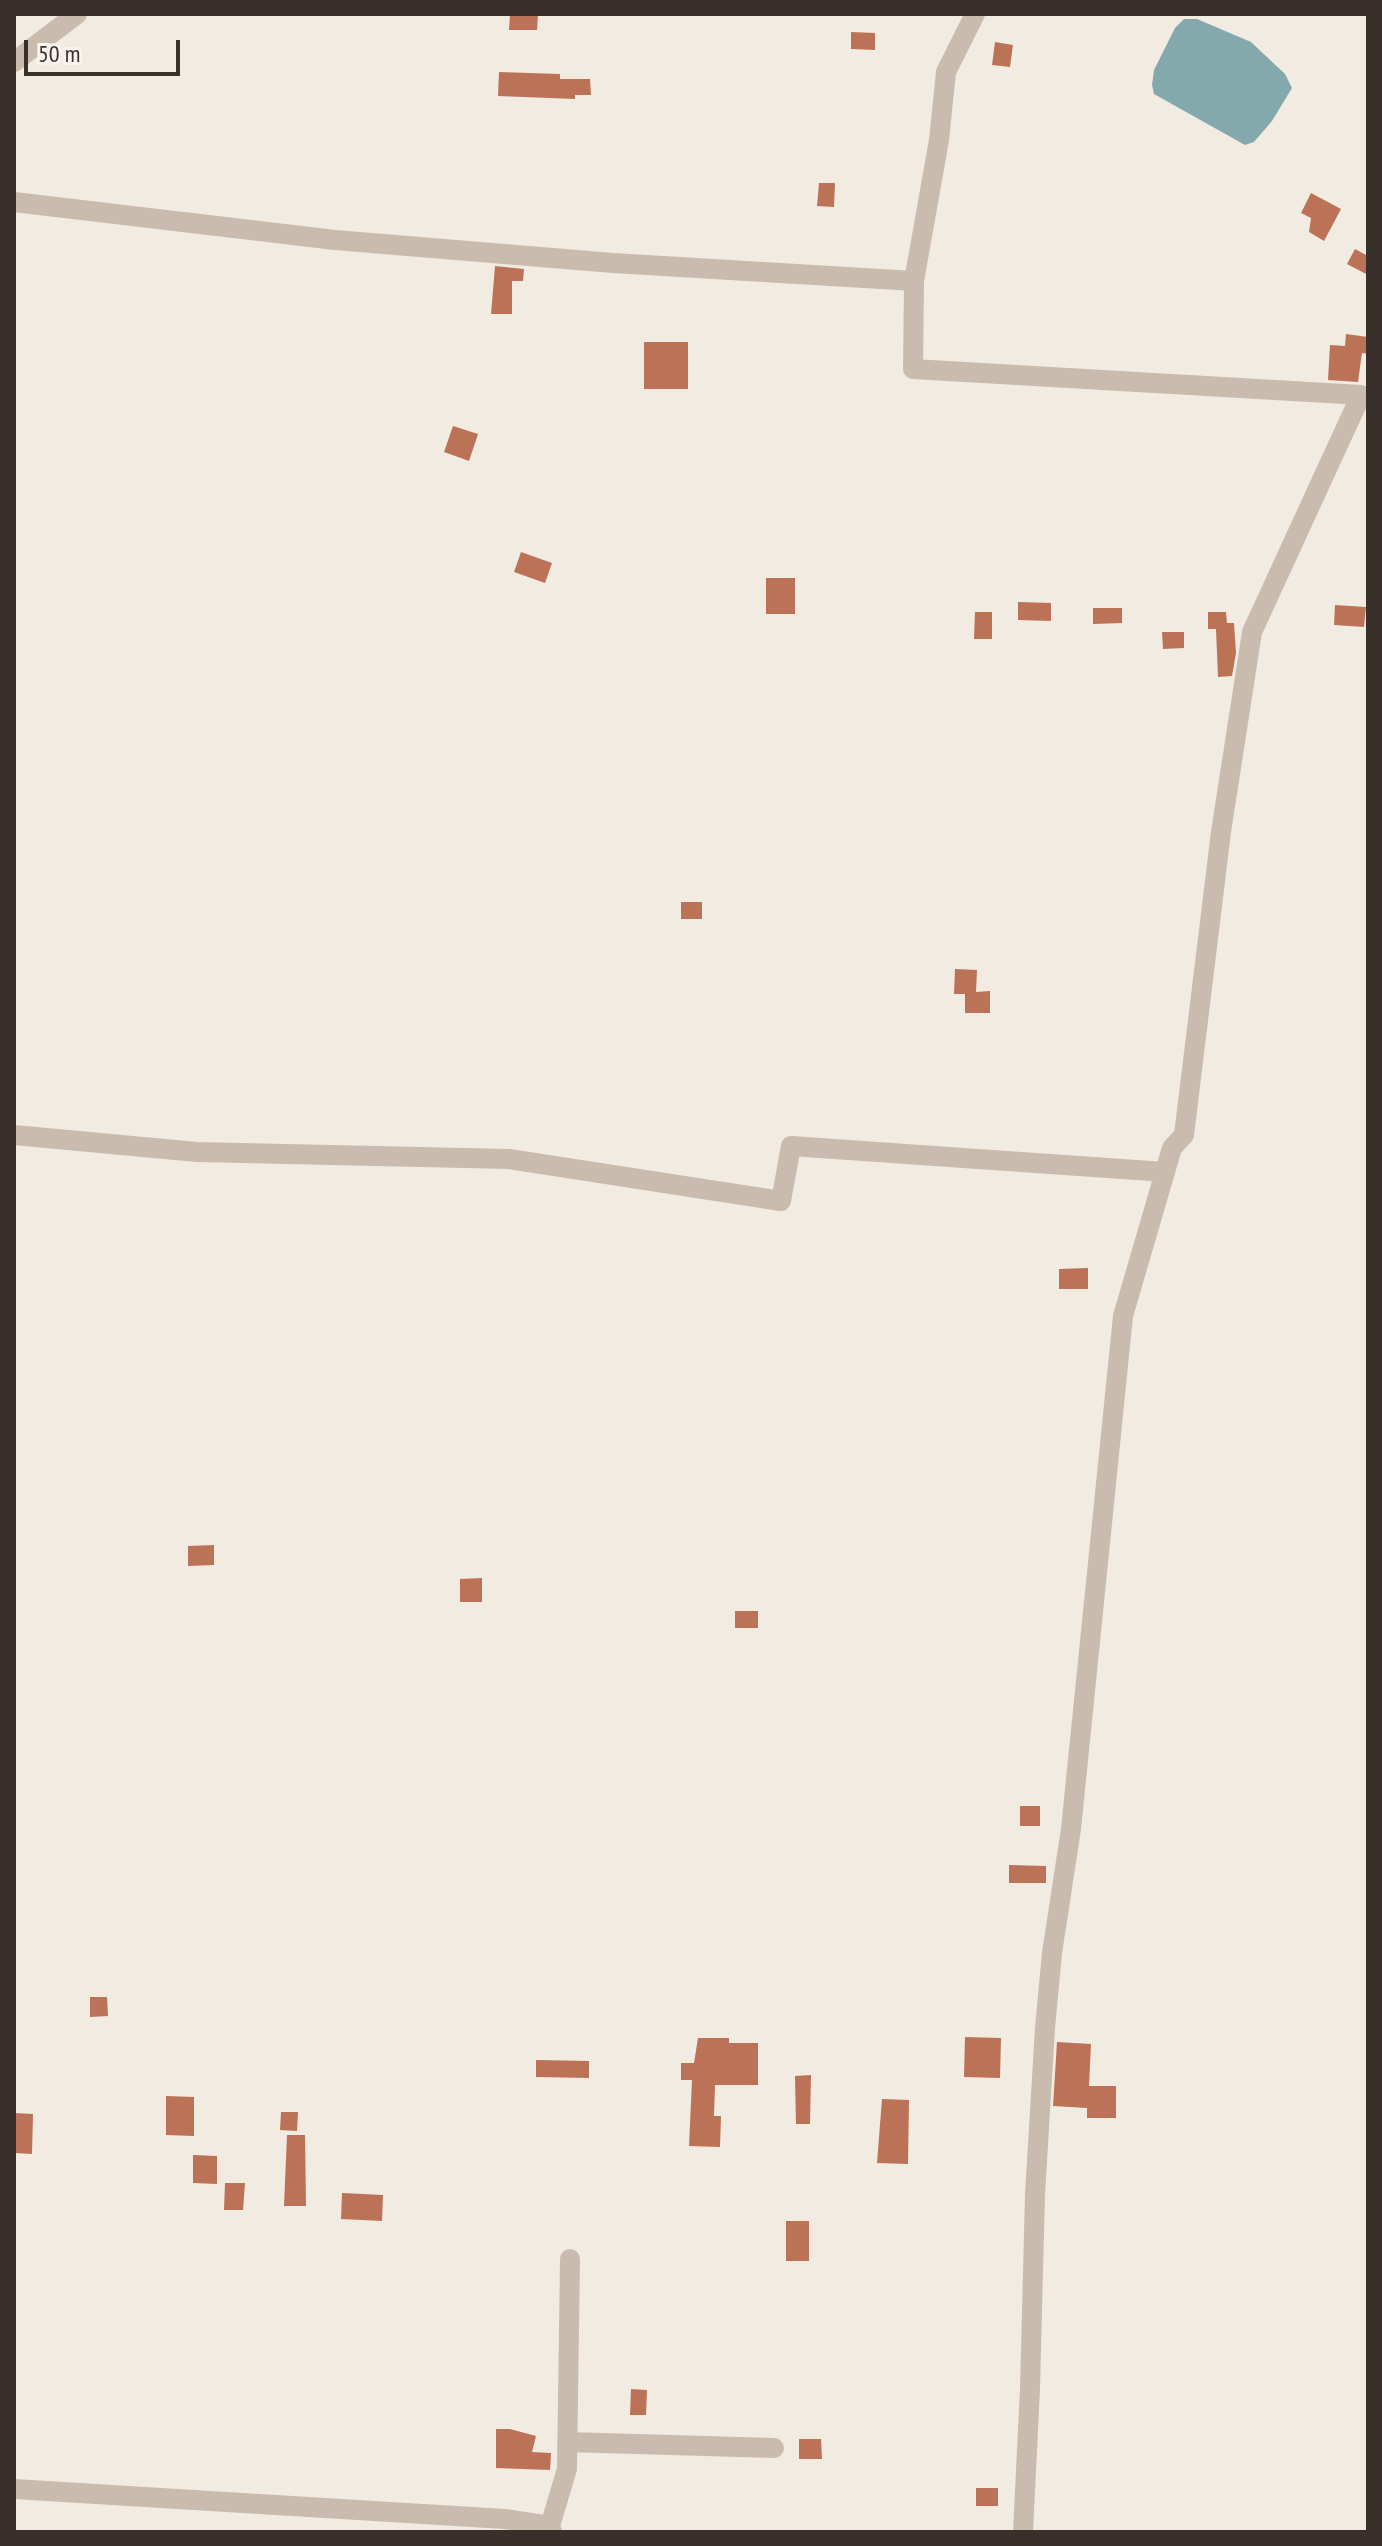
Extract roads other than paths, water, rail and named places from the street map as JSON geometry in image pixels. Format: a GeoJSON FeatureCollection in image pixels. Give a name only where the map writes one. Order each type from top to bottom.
{"type":"FeatureCollection","features":[{"type":"Feature","properties":{"kind":"street"},"geometry":{"type":"LineString","coordinates":[[14,62],[77,14]]}},
{"type":"Feature","properties":{"kind":"street"},"geometry":{"type":"LineString","coordinates":[[975,14],[946,72],[939,140],[914,281],[913,369],[1361,395],[1252,632],[1221,832],[1184,1135],[1172,1148],[1123,1316],[1071,1829],[1050,1968],[1035,2194],[1023,2532]]}},
{"type":"Feature","properties":{"kind":"street"},"geometry":{"type":"LineString","coordinates":[[14,202],[335,240],[613,263],[914,281]]}},
{"type":"Feature","properties":{"kind":"street"},"geometry":{"type":"LineString","coordinates":[[14,1135],[197,1152],[509,1159],[781,1201],[791,1146],[1165,1172]]}},
{"type":"Feature","properties":{"kind":"street"},"geometry":{"type":"LineString","coordinates":[[14,2489],[505,2519],[551,2529],[567,2469],[570,2259]]}},
{"type":"Feature","properties":{"kind":"street"},"geometry":{"type":"LineString","coordinates":[[567,2442],[774,2448]]}},
{"type":"Feature","properties":{"kind":"water"},"geometry":{"type":"Polygon","coordinates":[[[1184,19],[1197,19],[1251,42],[1285,74],[1292,88],[1272,121],[1254,142],[1245,145],[1154,94],[1154,70],[1175,28],[1184,19]]]}}]}
